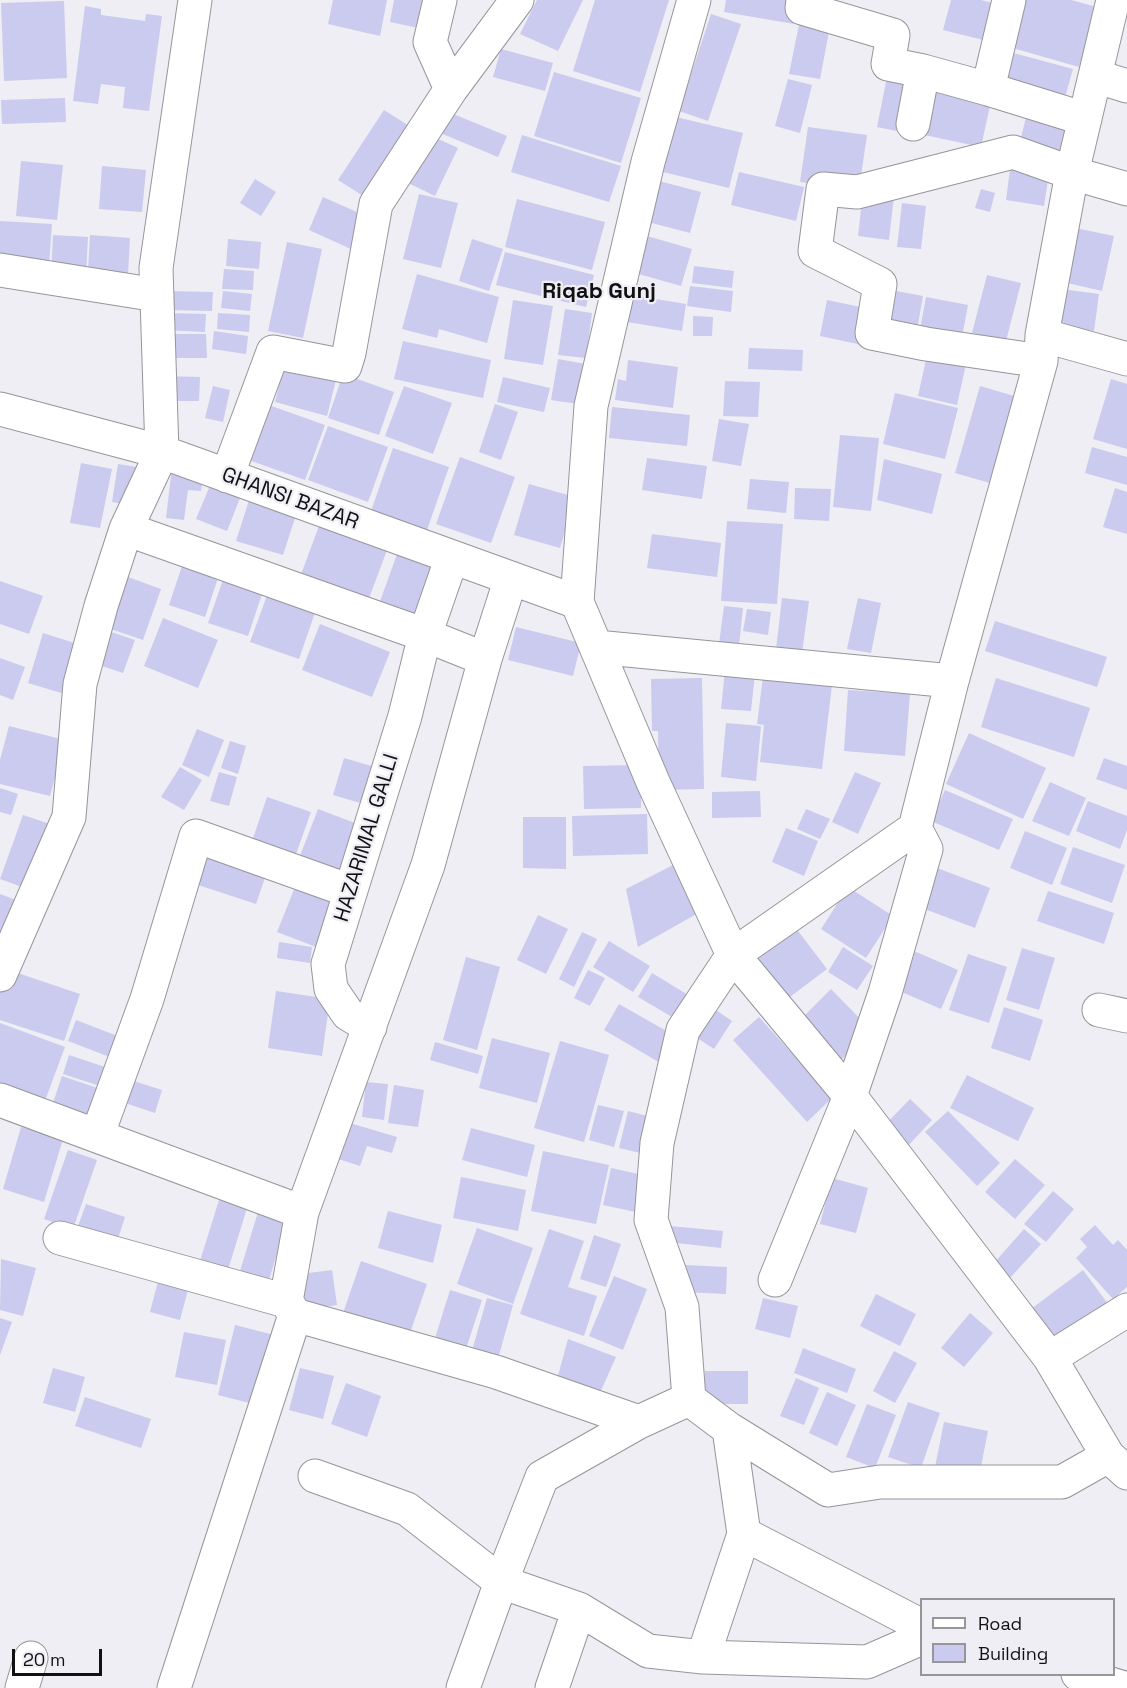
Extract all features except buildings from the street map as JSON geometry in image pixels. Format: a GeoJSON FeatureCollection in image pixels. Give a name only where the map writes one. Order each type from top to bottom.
{"type":"FeatureCollection","features":[{"type":"Feature","properties":{"kind":"street"},"geometry":{"type":"LineString","coordinates":[[0,975],[69,816],[80,684],[101,606],[126,528],[162,452],[156,268],[195,0]]}},
{"type":"Feature","properties":{"kind":"street"},"geometry":{"type":"LineString","coordinates":[[440,0],[430,42],[451,89]]}},
{"type":"Feature","properties":{"kind":"street"},"geometry":{"type":"LineString","coordinates":[[227,476],[273,352],[345,366],[376,204],[451,89],[517,0]]}},
{"type":"Feature","properties":{"kind":"street"},"geometry":{"type":"LineString","coordinates":[[694,0],[648,162],[591,406],[577,602],[653,782],[733,955],[850,1096],[1050,1358],[1117,1465],[1062,1482],[880,1482],[828,1490],[729,1430],[689,1399],[682,1307],[651,1220],[657,1143],[683,1030],[733,955],[915,828],[1041,348],[1072,173],[1113,0]]}},
{"type":"Feature","properties":{"kind":"street"},"geometry":{"type":"LineString","coordinates":[[803,0],[802,8],[893,35],[888,64],[988,89],[1085,119]]}},
{"type":"Feature","properties":{"kind":"street"},"geometry":{"type":"LineString","coordinates":[[988,89],[1009,0]]}},
{"type":"Feature","properties":{"kind":"street"},"geometry":{"type":"LineString","coordinates":[[913,124],[923,71]]}},
{"type":"Feature","properties":{"kind":"street"},"geometry":{"type":"LineString","coordinates":[[1095,76],[1127,86]]}},
{"type":"Feature","properties":{"kind":"street"},"geometry":{"type":"LineString","coordinates":[[1127,189],[1013,152],[857,192],[823,189],[815,251],[880,284],[872,333],[926,344],[1041,348],[1127,359]]}},
{"type":"Feature","properties":{"kind":"street"},"geometry":{"type":"LineString","coordinates":[[0,270],[157,295]]}},
{"type":"Feature","properties":{"kind":"street","name":"GHANSI BAZAR"},"geometry":{"type":"LineString","coordinates":[[0,409],[162,452],[577,602]]}},
{"type":"Feature","properties":{"kind":"street"},"geometry":{"type":"LineString","coordinates":[[126,528],[425,635],[484,659]]}},
{"type":"Feature","properties":{"kind":"street","name":"HAZARIMAL GALLI"},"geometry":{"type":"LineString","coordinates":[[370,1027],[348,1014],[331,989],[328,964],[405,716],[425,635],[452,557]]}},
{"type":"Feature","properties":{"kind":"street"},"geometry":{"type":"LineString","coordinates":[[174,1688],[290,1308],[302,1212],[428,866],[484,659],[511,578]]}},
{"type":"Feature","properties":{"kind":"street"},"geometry":{"type":"LineString","coordinates":[[596,647],[952,681]]}},
{"type":"Feature","properties":{"kind":"street"},"geometry":{"type":"LineString","coordinates":[[776,1280],[850,1096],[885,993],[926,849],[915,828]]}},
{"type":"Feature","properties":{"kind":"street"},"geometry":{"type":"LineString","coordinates":[[97,1136],[147,999],[196,837],[350,891]]}},
{"type":"Feature","properties":{"kind":"street"},"geometry":{"type":"LineString","coordinates":[[0,1100],[302,1212]]}},
{"type":"Feature","properties":{"kind":"street"},"geometry":{"type":"LineString","coordinates":[[60,1238],[496,1372],[639,1422]]}},
{"type":"Feature","properties":{"kind":"street"},"geometry":{"type":"LineString","coordinates":[[1050,1358],[1127,1310]]}},
{"type":"Feature","properties":{"kind":"street"},"geometry":{"type":"LineString","coordinates":[[463,1688],[542,1477],[639,1422],[689,1399]]}},
{"type":"Feature","properties":{"kind":"street"},"geometry":{"type":"LineString","coordinates":[[703,1657],[744,1534],[729,1430]]}},
{"type":"Feature","properties":{"kind":"street"},"geometry":{"type":"LineString","coordinates":[[315,1476],[407,1509],[501,1582],[579,1609],[648,1651],[703,1657],[867,1662],[920,1638]]}},
{"type":"Feature","properties":{"kind":"street"},"geometry":{"type":"LineString","coordinates":[[744,1534],[920,1625]]}},
{"type":"Feature","properties":{"kind":"street"},"geometry":{"type":"LineString","coordinates":[[552,1688],[579,1609]]}},
{"type":"Feature","properties":{"kind":"street"},"geometry":{"type":"LineString","coordinates":[[1084,1676],[1124,1688]]}},
{"type":"Feature","properties":{"kind":"district","name":"Riqab Gunj"},"geometry":{"type":"Point","coordinates":[599,292]}}]}
